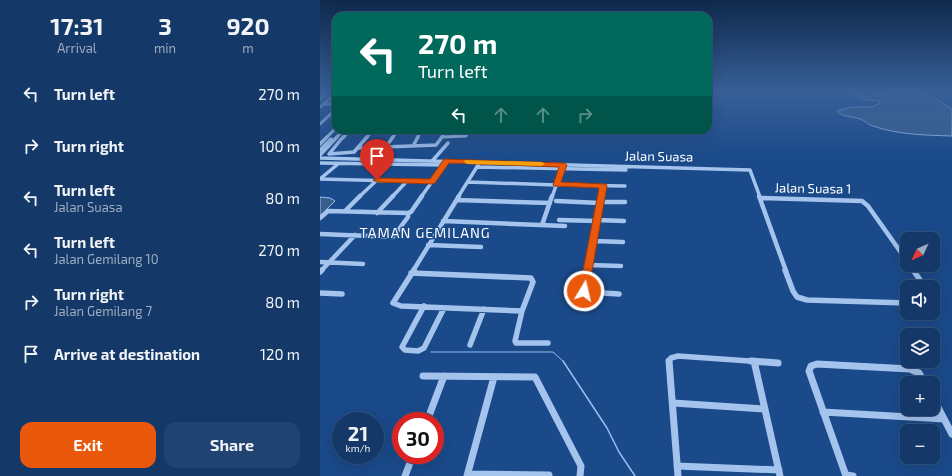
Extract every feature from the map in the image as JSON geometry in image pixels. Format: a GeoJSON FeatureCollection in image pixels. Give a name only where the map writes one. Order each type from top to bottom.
{"type":"FeatureCollection","features":[{"type":"Feature","properties":{"kind":"street"},"geometry":{"type":"LineString","coordinates":[[320,124],[332,113]]}},
{"type":"Feature","properties":{"kind":"street"},"geometry":{"type":"LineString","coordinates":[[320,144],[332,132]]}},
{"type":"Feature","properties":{"kind":"street"},"geometry":{"type":"LineString","coordinates":[[320,150],[336,134]]}},
{"type":"Feature","properties":{"kind":"street"},"geometry":{"type":"LineString","coordinates":[[320,155],[340,134]]}},
{"type":"Feature","properties":{"kind":"street"},"geometry":{"type":"LineString","coordinates":[[346,134],[329,154],[350,154],[355,152],[370,134]]}},
{"type":"Feature","properties":{"kind":"street"},"geometry":{"type":"LineString","coordinates":[[386,148],[395,134]]}},
{"type":"Feature","properties":{"kind":"street"},"geometry":{"type":"LineString","coordinates":[[413,146],[420,134]]}},
{"type":"Feature","properties":{"kind":"street"},"geometry":{"type":"LineString","coordinates":[[437,144],[444,134]]}},
{"type":"Feature","properties":{"kind":"street"},"geometry":{"type":"LineString","coordinates":[[443,137],[466,136],[469,134]]}},
{"type":"Feature","properties":{"kind":"street"},"geometry":{"type":"LineString","coordinates":[[359,148],[386,148],[448,144],[433,160]]}},
{"type":"Feature","properties":{"kind":"street","name":"Jalan Suasa"},"geometry":{"type":"LineString","coordinates":[[320,158],[433,160],[563,167],[750,170],[797,298],[807,300],[900,303]]}},
{"type":"Feature","properties":{"kind":"street"},"geometry":{"type":"LineString","coordinates":[[320,218],[328,212],[411,212],[447,161]]}},
{"type":"Feature","properties":{"kind":"street"},"geometry":{"type":"LineString","coordinates":[[480,162],[393,303],[401,306],[522,311]]}},
{"type":"Feature","properties":{"kind":"street"},"geometry":{"type":"LineString","coordinates":[[320,164],[444,166]]}},
{"type":"Feature","properties":{"kind":"street"},"geometry":{"type":"LineString","coordinates":[[320,179],[338,164]]}},
{"type":"Feature","properties":{"kind":"street"},"geometry":{"type":"LineString","coordinates":[[477,167],[563,167],[626,170]]}},
{"type":"Feature","properties":{"kind":"street"},"geometry":{"type":"LineString","coordinates":[[542,225],[563,167]]}},
{"type":"Feature","properties":{"kind":"street"},"geometry":{"type":"LineString","coordinates":[[320,179],[432,182]]}},
{"type":"Feature","properties":{"kind":"street"},"geometry":{"type":"LineString","coordinates":[[345,211],[377,180]]}},
{"type":"Feature","properties":{"kind":"street"},"geometry":{"type":"LineString","coordinates":[[377,213],[407,181]]}},
{"type":"Feature","properties":{"kind":"street"},"geometry":{"type":"LineString","coordinates":[[468,182],[625,186]]}},
{"type":"Feature","properties":{"kind":"street"},"geometry":{"type":"LineString","coordinates":[[603,186],[584,291],[618,294]]}},
{"type":"Feature","properties":{"kind":"street","name":"Jalan Suasa 1"},"geometry":{"type":"LineString","coordinates":[[760,198],[862,201],[868,206],[900,251]]}},
{"type":"Feature","properties":{"kind":"street"},"geometry":{"type":"LineString","coordinates":[[457,200],[550,203]]}},
{"type":"Feature","properties":{"kind":"street"},"geometry":{"type":"LineString","coordinates":[[556,201],[624,202]]}},
{"type":"Feature","properties":{"kind":"street"},"geometry":{"type":"LineString","coordinates":[[320,234],[393,237],[408,217],[408,213]]}},
{"type":"Feature","properties":{"kind":"street"},"geometry":{"type":"LineString","coordinates":[[558,220],[624,221]]}},
{"type":"Feature","properties":{"kind":"street"},"geometry":{"type":"LineString","coordinates":[[443,221],[565,226]]}},
{"type":"Feature","properties":{"kind":"street"},"geometry":{"type":"LineString","coordinates":[[320,272],[355,235]]}},
{"type":"Feature","properties":{"kind":"street"},"geometry":{"type":"LineString","coordinates":[[593,241],[623,242]]}},
{"type":"Feature","properties":{"kind":"street"},"geometry":{"type":"LineString","coordinates":[[428,245],[481,247]]}},
{"type":"Feature","properties":{"kind":"street"},"geometry":{"type":"LineString","coordinates":[[320,262],[363,264]]}},
{"type":"Feature","properties":{"kind":"street"},"geometry":{"type":"LineString","coordinates":[[588,265],[621,266]]}},
{"type":"Feature","properties":{"kind":"street"},"geometry":{"type":"LineString","coordinates":[[411,273],[532,278],[533,282],[522,311],[515,340],[516,343],[548,342]]}},
{"type":"Feature","properties":{"kind":"street"},"geometry":{"type":"LineString","coordinates":[[320,292],[342,294]]}},
{"type":"Feature","properties":{"kind":"street"},"geometry":{"type":"LineString","coordinates":[[424,306],[402,347],[404,350],[418,351],[424,348],[444,308]]}},
{"type":"Feature","properties":{"kind":"street"},"geometry":{"type":"LineString","coordinates":[[470,345],[484,309]]}},
{"type":"Feature","properties":{"kind":"street"},"geometry":{"type":"LineString","coordinates":[[678,476],[669,361],[671,358],[678,356],[778,363]]}},
{"type":"Feature","properties":{"kind":"street"},"geometry":{"type":"LineString","coordinates":[[677,466],[780,473],[754,361]]}},
{"type":"Feature","properties":{"kind":"street"},"geometry":{"type":"LineString","coordinates":[[853,476],[846,476],[809,371],[811,366],[817,364],[917,371],[920,376]]}},
{"type":"Feature","properties":{"kind":"street"},"geometry":{"type":"LineString","coordinates":[[422,376],[535,377],[581,466],[580,476]]}},
{"type":"Feature","properties":{"kind":"street"},"geometry":{"type":"LineString","coordinates":[[430,412],[444,376]]}},
{"type":"Feature","properties":{"kind":"street"},"geometry":{"type":"LineString","coordinates":[[494,377],[468,475],[549,475]]}},
{"type":"Feature","properties":{"kind":"street"},"geometry":{"type":"LineString","coordinates":[[673,404],[765,409]]}},
{"type":"Feature","properties":{"kind":"street"},"geometry":{"type":"LineString","coordinates":[[940,411],[952,434]]}},
{"type":"Feature","properties":{"kind":"street"},"geometry":{"type":"LineString","coordinates":[[823,412],[944,419]]}},
{"type":"Feature","properties":{"kind":"street"},"geometry":{"type":"LineString","coordinates":[[405,476],[410,464]]}},
{"type":"Feature","properties":{"kind":"water"},"geometry":{"type":"Polygon","coordinates":[[[839,113],[952,113],[952,136],[912,134],[893,131],[871,125],[857,118],[845,116],[839,113]]]}},
{"type":"Feature","properties":{"kind":"water"},"geometry":{"type":"Polygon","coordinates":[[[320,197],[330,198],[335,201],[320,216],[320,197]]]}},
{"type":"Feature","properties":{"kind":"waterway"},"geometry":{"type":"LineString","coordinates":[[431,352],[553,352],[563,361]]}},
{"type":"Feature","properties":{"kind":"waterway"},"geometry":{"type":"LineString","coordinates":[[563,361],[607,428],[619,452],[635,476]]}},
{"type":"Feature","properties":{"kind":"slow traffic"},"geometry":{"type":"LineString","coordinates":[[467,162],[542,164]]}},
{"type":"Feature","properties":{"kind":"district","name":"TAMAN GEMILANG"},"geometry":{"type":"Point","coordinates":[425,232]}},
{"type":"Feature","properties":{"kind":"route"},"geometry":{"type":"LineString","coordinates":[[377,180],[432,182],[447,161],[564,165],[556,185],[603,186],[584,291]]}}]}
